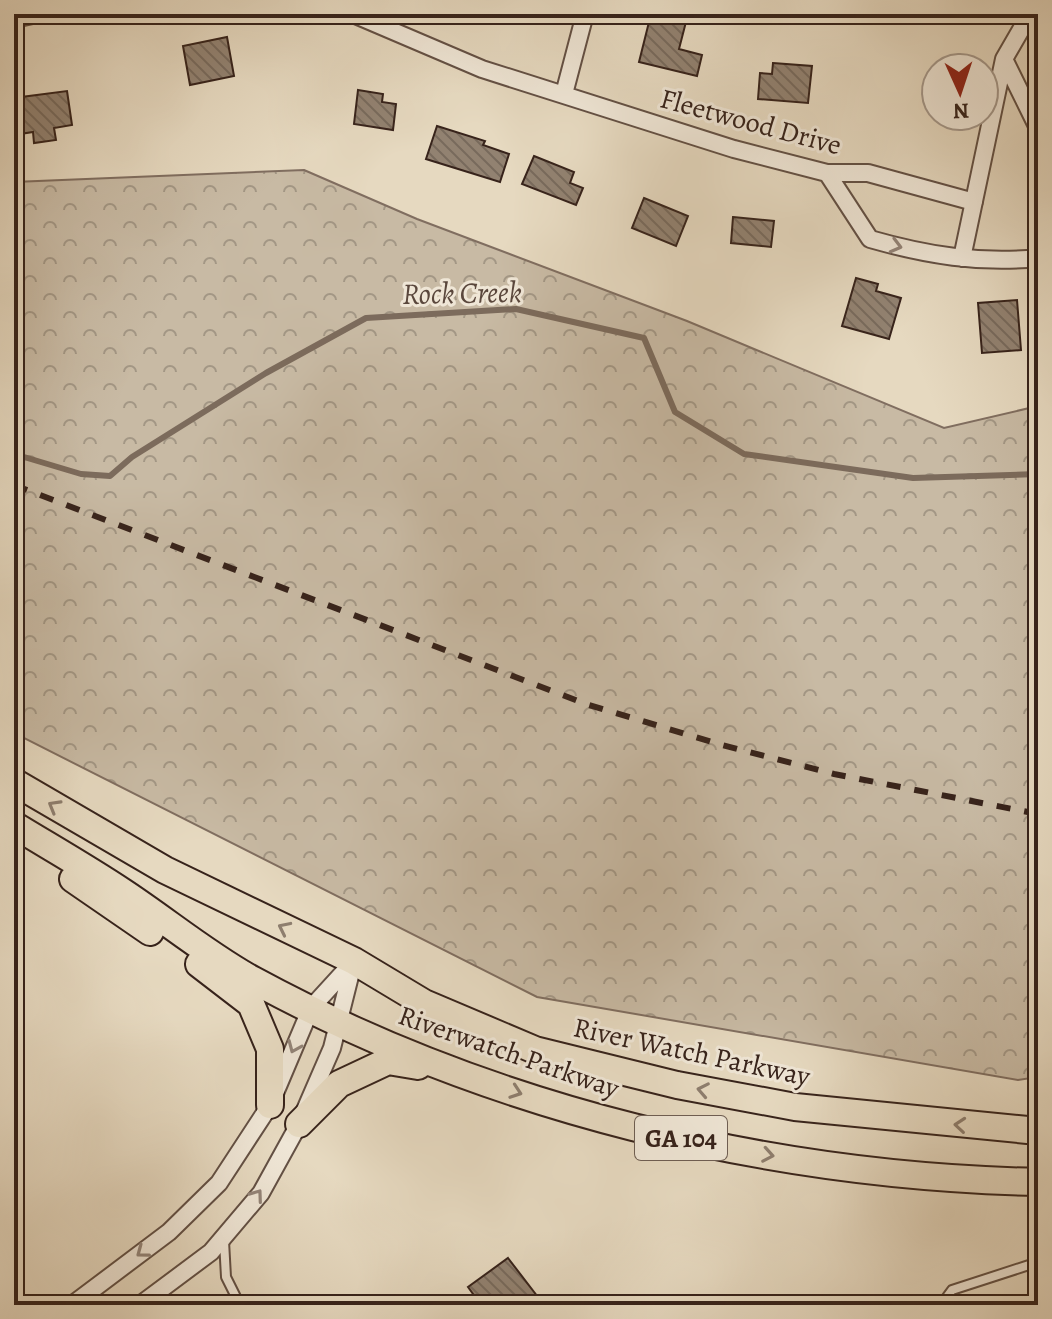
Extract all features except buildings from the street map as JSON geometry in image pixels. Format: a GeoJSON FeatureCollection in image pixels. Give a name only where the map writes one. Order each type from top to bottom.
{"type":"FeatureCollection","features":[{"type":"Feature","properties":{"kind":"main road","name":"GA 104"},"geometry":{"type":"LineString","coordinates":[[14,782],[165,870],[354,961]]}},
{"type":"Feature","properties":{"kind":"main road","name":"Riverwatch Parkway"},"geometry":{"type":"LineString","coordinates":[[14,826],[123,892],[191,942],[253,980],[339,1024],[462,1073],[614,1121],[760,1154],[895,1173],[1038,1182]]}},
{"type":"Feature","properties":{"kind":"main road"},"geometry":{"type":"LineString","coordinates":[[14,826],[83,888],[207,969],[251,1004],[270,1049],[270,1105]]}},
{"type":"Feature","properties":{"kind":"main road","name":"River Watch Parkway"},"geometry":{"type":"LineString","coordinates":[[354,961],[424,1003],[535,1050],[663,1082],[795,1107],[1038,1131]]}},
{"type":"Feature","properties":{"kind":"main road"},"geometry":{"type":"LineString","coordinates":[[299,1124],[339,1084],[388,1061],[462,1073]]}},
{"type":"Feature","properties":{"kind":"street"},"geometry":{"type":"LineString","coordinates":[[14,19],[37,14]]}},
{"type":"Feature","properties":{"kind":"street","name":"Fleetwood Drive"},"geometry":{"type":"LineString","coordinates":[[353,14],[482,69],[734,149],[827,173],[868,173],[974,202]]}},
{"type":"Feature","properties":{"kind":"street"},"geometry":{"type":"LineString","coordinates":[[564,94],[585,14]]}},
{"type":"Feature","properties":{"kind":"street"},"geometry":{"type":"LineString","coordinates":[[962,258],[1004,59],[1030,14]]}},
{"type":"Feature","properties":{"kind":"street"},"geometry":{"type":"LineString","coordinates":[[1004,59],[1038,128]]}},
{"type":"Feature","properties":{"kind":"street"},"geometry":{"type":"LineString","coordinates":[[827,173],[870,239],[905,249],[981,261],[1038,258]]}},
{"type":"Feature","properties":{"kind":"street"},"geometry":{"type":"LineString","coordinates":[[72,1305],[169,1232],[219,1183],[270,1105],[311,1008],[354,961]]}},
{"type":"Feature","properties":{"kind":"street"},"geometry":{"type":"LineString","coordinates":[[140,1305],[211,1252],[261,1193],[299,1124],[332,1048],[354,961]]}},
{"type":"Feature","properties":{"kind":"lane"},"geometry":{"type":"LineString","coordinates":[[225,1236],[226,1277],[240,1305]]}},
{"type":"Feature","properties":{"kind":"lane"},"geometry":{"type":"LineString","coordinates":[[941,1305],[952,1290],[1029,1265],[1038,1266]]}},
{"type":"Feature","properties":{"kind":"green space"},"geometry":{"type":"Polygon","coordinates":[[[304,170],[417,219],[687,321],[944,428],[1038,406],[1038,1077],[1018,1080],[537,997],[14,733],[14,182],[304,170]]]}},
{"type":"Feature","properties":{"kind":"waterway","name":"Rock Creek"},"geometry":{"type":"LineString","coordinates":[[14,454],[81,474],[110,476],[132,457],[266,373],[366,318],[516,309],[644,338],[675,412],[744,454],[913,478],[1038,474]]}},
{"type":"Feature","properties":{"kind":"railway"},"geometry":{"type":"LineString","coordinates":[[14,485],[586,704],[722,745],[834,774],[1038,814]]}}]}
